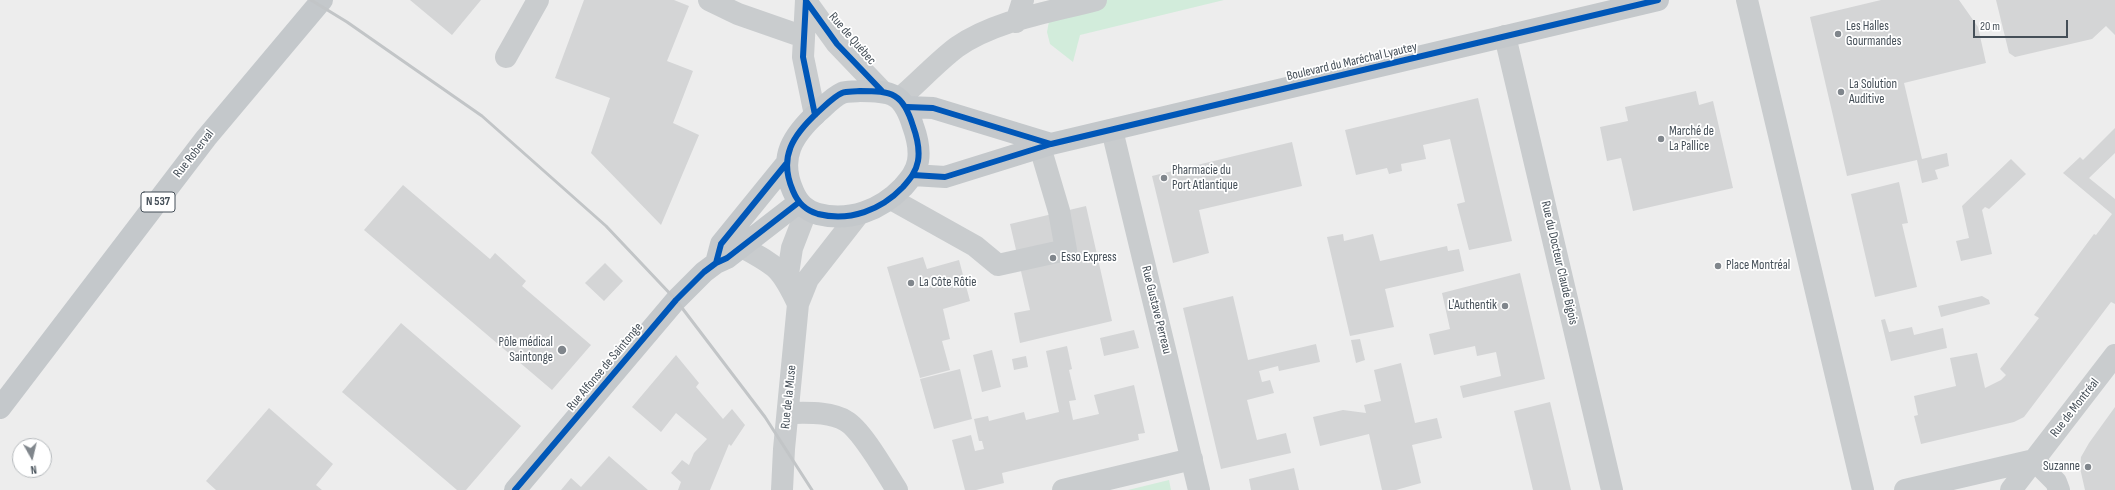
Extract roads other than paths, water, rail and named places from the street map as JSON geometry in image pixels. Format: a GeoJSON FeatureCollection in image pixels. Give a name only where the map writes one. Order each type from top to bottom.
{"type":"FeatureCollection","features":[{"type":"Feature","properties":{"kind":"main road","name":"Rue Roberval"},"geometry":{"type":"LineString","coordinates":[[0,408],[206,138],[322,0]]}},
{"type":"Feature","properties":{"kind":"main road","name":"Boulevard du Maréchal Lyautey"},"geometry":{"type":"LineString","coordinates":[[913,175],[945,177],[1045,146],[1658,0]]}},
{"type":"Feature","properties":{"kind":"main road"},"geometry":{"type":"LineString","coordinates":[[842,93],[896,99],[918,142],[918,161],[913,175],[891,199],[858,215],[831,216],[802,206],[789,183],[786,164],[789,149],[794,138],[829,101],[842,93]]}},
{"type":"Feature","properties":{"kind":"main road","name":"Boulevard du Maréchal Lyautey"},"geometry":{"type":"LineString","coordinates":[[896,99],[933,108],[1045,146]]}},
{"type":"Feature","properties":{"kind":"main road"},"geometry":{"type":"LineString","coordinates":[[716,263],[721,244],[786,164]]}},
{"type":"Feature","properties":{"kind":"main road","name":"Rue Alfonse de Saintonge"},"geometry":{"type":"LineString","coordinates":[[515,490],[676,300],[716,263],[727,258],[802,206]]}},
{"type":"Feature","properties":{"kind":"street"},"geometry":{"type":"LineString","coordinates":[[506,57],[538,0]]}},
{"type":"Feature","properties":{"kind":"street"},"geometry":{"type":"LineString","coordinates":[[709,0],[738,14],[804,37]]}},
{"type":"Feature","properties":{"kind":"street","name":"Rue de Québec"},"geometry":{"type":"LineString","coordinates":[[806,0],[803,57],[815,115]]}},
{"type":"Feature","properties":{"kind":"street","name":"Rue de Québec"},"geometry":{"type":"LineString","coordinates":[[806,0],[837,44],[896,99]]}},
{"type":"Feature","properties":{"kind":"street"},"geometry":{"type":"LineString","coordinates":[[1016,22],[1023,0]]}},
{"type":"Feature","properties":{"kind":"street"},"geometry":{"type":"LineString","coordinates":[[896,99],[956,48],[978,35],[1016,22],[1096,0]]}},
{"type":"Feature","properties":{"kind":"street"},"geometry":{"type":"LineString","coordinates":[[1747,0],[1863,490]]}},
{"type":"Feature","properties":{"kind":"street","name":"Rue du Docteur Claude Bigois"},"geometry":{"type":"LineString","coordinates":[[1505,36],[1612,490]]}},
{"type":"Feature","properties":{"kind":"street","name":"Rue Gustave Perreau"},"geometry":{"type":"LineString","coordinates":[[1112,130],[1200,490]]}},
{"type":"Feature","properties":{"kind":"street"},"geometry":{"type":"LineString","coordinates":[[891,199],[975,246],[998,266],[1066,250],[1045,146]]}},
{"type":"Feature","properties":{"kind":"street"},"geometry":{"type":"LineString","coordinates":[[787,280],[792,248],[802,206]]}},
{"type":"Feature","properties":{"kind":"street","name":"Rue de la Muse"},"geometry":{"type":"LineString","coordinates":[[782,490],[798,304],[808,279],[858,215]]}},
{"type":"Feature","properties":{"kind":"street","name":"Rue de la Muse"},"geometry":{"type":"LineString","coordinates":[[742,247],[777,267],[787,280],[798,304]]}},
{"type":"Feature","properties":{"kind":"street","name":"Rue de Montréal"},"geometry":{"type":"LineString","coordinates":[[2011,490],[2034,460],[2108,381],[2115,356]]}},
{"type":"Feature","properties":{"kind":"street"},"geometry":{"type":"LineString","coordinates":[[788,413],[832,416],[846,420],[856,429],[897,490]]}},
{"type":"Feature","properties":{"kind":"street"},"geometry":{"type":"LineString","coordinates":[[1071,489],[1192,459]]}},
{"type":"Feature","properties":{"kind":"street"},"geometry":{"type":"LineString","coordinates":[[1905,490],[2034,460],[2056,482],[2059,490]]}},
{"type":"Feature","properties":{"kind":"railway"},"geometry":{"type":"LineString","coordinates":[[311,0],[347,22],[482,116],[606,226],[676,300],[765,417],[812,490]]}},
{"type":"Feature","properties":{"kind":"place","name":"Les Halles Gourmandes"},"geometry":{"type":"Point","coordinates":[1838,34]}},
{"type":"Feature","properties":{"kind":"place","name":"La Solution Auditive"},"geometry":{"type":"Point","coordinates":[1841,92]}},
{"type":"Feature","properties":{"kind":"place","name":"Marché de La Pallice"},"geometry":{"type":"Point","coordinates":[1661,139]}},
{"type":"Feature","properties":{"kind":"place","name":"Pharmacie du Port Atlantique"},"geometry":{"type":"Point","coordinates":[1164,178]}},
{"type":"Feature","properties":{"kind":"place","name":"Esso Express"},"geometry":{"type":"Point","coordinates":[1053,258]}},
{"type":"Feature","properties":{"kind":"place","name":"Place Montréal"},"geometry":{"type":"Point","coordinates":[1718,266]}},
{"type":"Feature","properties":{"kind":"place","name":"La Côte Rôtie"},"geometry":{"type":"Point","coordinates":[911,283]}},
{"type":"Feature","properties":{"kind":"place","name":"L'Authentik"},"geometry":{"type":"Point","coordinates":[1505,306]}},
{"type":"Feature","properties":{"kind":"place","name":"Pôle médical Saintonge"},"geometry":{"type":"Point","coordinates":[562,350]}},
{"type":"Feature","properties":{"kind":"place","name":"Suzanne"},"geometry":{"type":"Point","coordinates":[2088,467]}}]}
